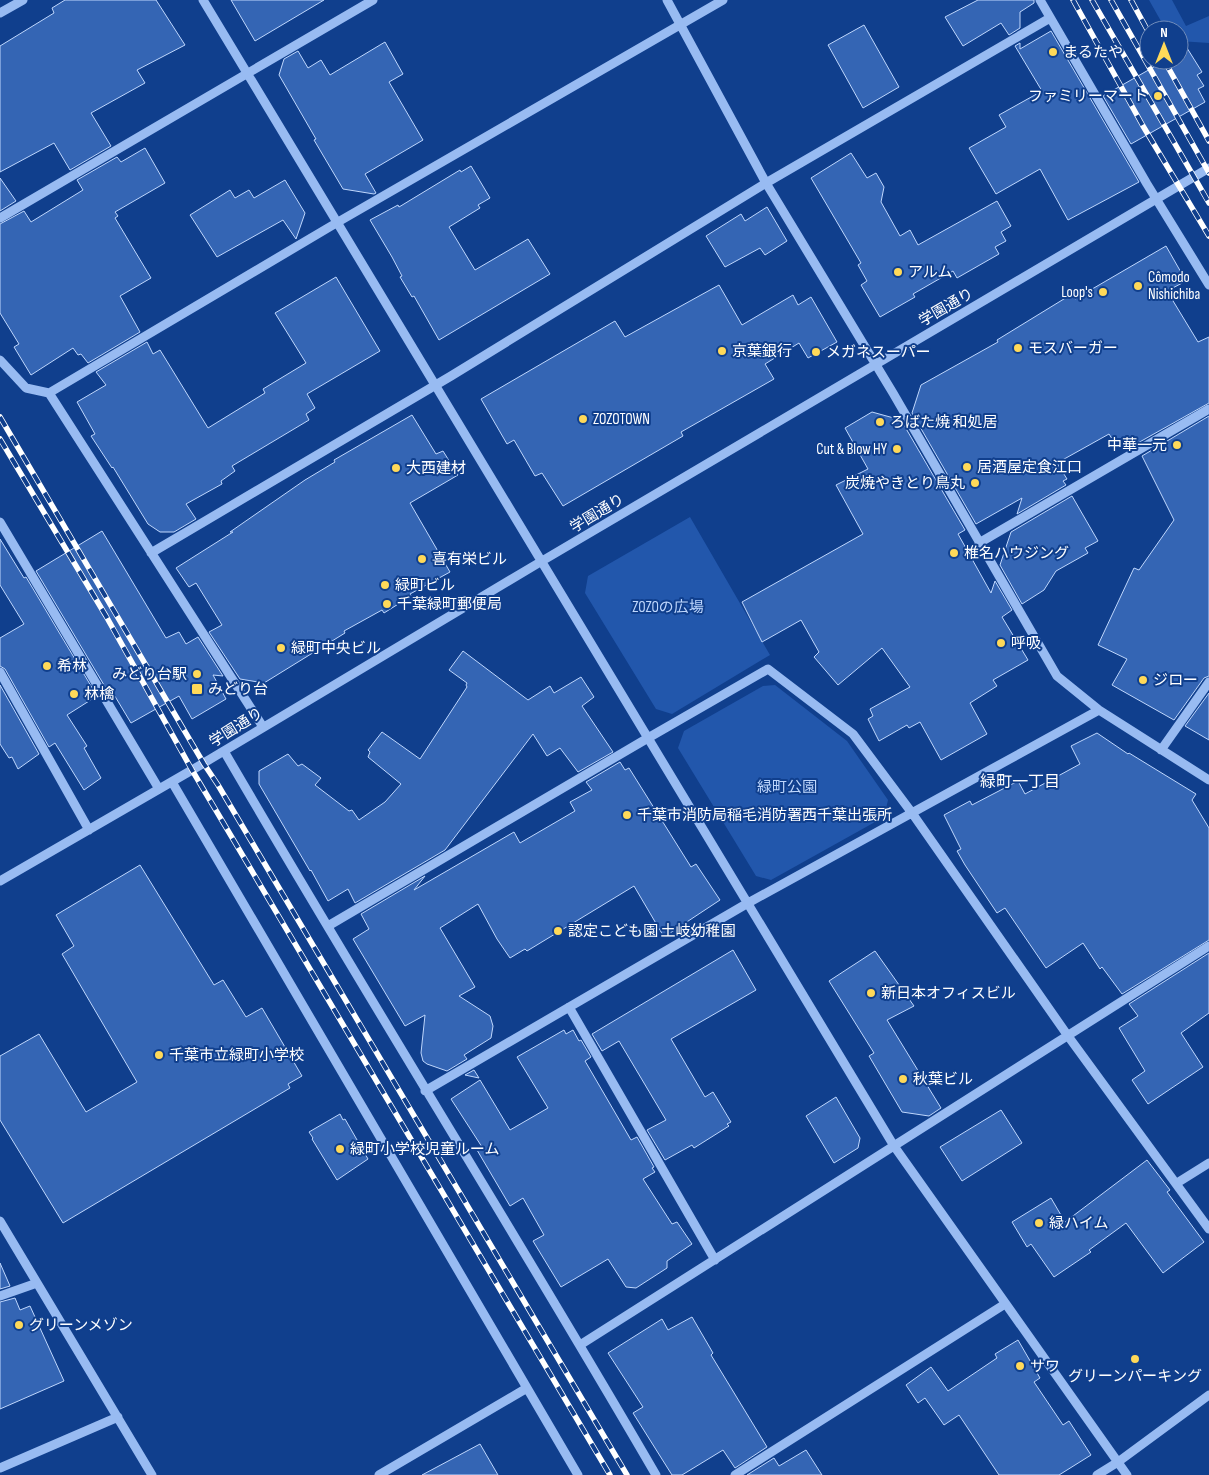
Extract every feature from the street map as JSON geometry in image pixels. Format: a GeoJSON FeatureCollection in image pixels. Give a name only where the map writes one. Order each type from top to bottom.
{"type":"FeatureCollection","features":[{"type":"Feature","properties":{"kind":"street"},"geometry":{"type":"LineString","coordinates":[[0,13],[23,0]]}},
{"type":"Feature","properties":{"kind":"street"},"geometry":{"type":"LineString","coordinates":[[203,0],[894,1146],[1127,1475]]}},
{"type":"Feature","properties":{"kind":"street"},"geometry":{"type":"LineString","coordinates":[[0,218],[373,0]]}},
{"type":"Feature","properties":{"kind":"street"},"geometry":{"type":"LineString","coordinates":[[667,0],[766,183],[875,364],[1057,676],[1099,710],[1209,780]]}},
{"type":"Feature","properties":{"kind":"street"},"geometry":{"type":"LineString","coordinates":[[49,394],[338,222],[723,0]]}},
{"type":"Feature","properties":{"kind":"street"},"geometry":{"type":"LineString","coordinates":[[1040,0],[1156,199],[1209,285]]}},
{"type":"Feature","properties":{"kind":"street"},"geometry":{"type":"LineString","coordinates":[[151,553],[436,385],[766,183],[1050,18]]}},
{"type":"Feature","properties":{"kind":"street","name":"学園通り"},"geometry":{"type":"LineString","coordinates":[[0,881],[172,782],[542,561],[1209,168]]}},
{"type":"Feature","properties":{"kind":"street"},"geometry":{"type":"LineString","coordinates":[[0,360],[26,388],[49,394],[262,727]]}},
{"type":"Feature","properties":{"kind":"street"},"geometry":{"type":"LineString","coordinates":[[979,543],[1209,410]]}},
{"type":"Feature","properties":{"kind":"street"},"geometry":{"type":"LineString","coordinates":[[0,522],[159,789]]}},
{"type":"Feature","properties":{"kind":"street"},"geometry":{"type":"LineString","coordinates":[[328,926],[768,669],[853,734],[912,813],[1068,1036],[1209,1229]]}},
{"type":"Feature","properties":{"kind":"street"},"geometry":{"type":"LineString","coordinates":[[0,672],[89,830]]}},
{"type":"Feature","properties":{"kind":"street"},"geometry":{"type":"LineString","coordinates":[[1161,750],[1209,682]]}},
{"type":"Feature","properties":{"kind":"street"},"geometry":{"type":"LineString","coordinates":[[425,1091],[748,903],[1099,710]]}},
{"type":"Feature","properties":{"kind":"street"},"geometry":{"type":"LineString","coordinates":[[224,751],[425,1091],[580,1345],[656,1475]]}},
{"type":"Feature","properties":{"kind":"street"},"geometry":{"type":"LineString","coordinates":[[172,782],[578,1475]]}},
{"type":"Feature","properties":{"kind":"street"},"geometry":{"type":"LineString","coordinates":[[580,1345],[1209,946]]}},
{"type":"Feature","properties":{"kind":"street"},"geometry":{"type":"LineString","coordinates":[[569,1007],[715,1260]]}},
{"type":"Feature","properties":{"kind":"street"},"geometry":{"type":"LineString","coordinates":[[1177,1184],[1209,1163]]}},
{"type":"Feature","properties":{"kind":"street"},"geometry":{"type":"LineString","coordinates":[[0,1221],[152,1475]]}},
{"type":"Feature","properties":{"kind":"street"},"geometry":{"type":"LineString","coordinates":[[0,1296],[37,1283]]}},
{"type":"Feature","properties":{"kind":"street"},"geometry":{"type":"LineString","coordinates":[[735,1475],[1005,1304]]}},
{"type":"Feature","properties":{"kind":"street"},"geometry":{"type":"LineString","coordinates":[[379,1475],[527,1388]]}},
{"type":"Feature","properties":{"kind":"street"},"geometry":{"type":"LineString","coordinates":[[1097,1475],[1118,1462],[1209,1395]]}},
{"type":"Feature","properties":{"kind":"street"},"geometry":{"type":"LineString","coordinates":[[0,1468],[118,1417]]}},
{"type":"Feature","properties":{"kind":"green space"},"geometry":{"type":"Polygon","coordinates":[[[1149,0],[1172,0],[1183,20],[1160,20],[1149,0]]]}},
{"type":"Feature","properties":{"kind":"green space"},"geometry":{"type":"Polygon","coordinates":[[[1209,16],[1209,43],[1189,42],[1189,25],[1209,16]]]}},
{"type":"Feature","properties":{"kind":"green space","name":"ZOZOの広場"},"geometry":{"type":"Polygon","coordinates":[[[690,517],[770,655],[672,714],[656,709],[585,593],[588,576],[690,517]]]}},
{"type":"Feature","properties":{"kind":"green space","name":"緑町公園"},"geometry":{"type":"Polygon","coordinates":[[[775,685],[847,741],[888,800],[884,817],[771,880],[756,876],[678,748],[684,731],[763,686],[775,685]]]}},
{"type":"Feature","properties":{"kind":"building"},"geometry":{"type":"Polygon","coordinates":[[[65,0],[156,0],[185,45],[137,70],[145,83],[91,113],[111,146],[70,170],[54,143],[0,172],[0,46],[54,13],[52,8],[65,0]]]}},
{"type":"Feature","properties":{"kind":"building"},"geometry":{"type":"Polygon","coordinates":[[[231,0],[324,0],[255,41],[231,0]]]}},
{"type":"Feature","properties":{"kind":"building"},"geometry":{"type":"Polygon","coordinates":[[[978,0],[1034,0],[1034,3],[1020,12],[1020,28],[1009,35],[1001,23],[963,46],[945,17],[978,0]]]}},
{"type":"Feature","properties":{"kind":"building"},"geometry":{"type":"Polygon","coordinates":[[[864,25],[899,87],[863,108],[828,45],[864,25]]]}},
{"type":"Feature","properties":{"kind":"building"},"geometry":{"type":"Polygon","coordinates":[[[1051,31],[1139,182],[1068,220],[1040,169],[996,194],[969,148],[1006,127],[999,115],[1042,91],[1015,46],[1020,43],[1020,49],[1051,31]]]}},
{"type":"Feature","properties":{"kind":"building"},"geometry":{"type":"Polygon","coordinates":[[[385,42],[403,74],[389,82],[423,140],[365,174],[376,193],[343,189],[279,75],[284,59],[298,51],[308,68],[321,60],[330,75],[385,42]]]}},
{"type":"Feature","properties":{"kind":"building"},"geometry":{"type":"Polygon","coordinates":[[[1189,51],[1202,72],[1197,75],[1204,86],[1198,89],[1205,102],[1131,144],[1103,96],[1148,70],[1189,70],[1189,51]]]}},
{"type":"Feature","properties":{"kind":"building"},"geometry":{"type":"Polygon","coordinates":[[[145,148],[165,183],[115,212],[118,216],[115,218],[151,278],[120,296],[140,332],[88,363],[73,348],[31,375],[14,347],[19,344],[0,313],[0,224],[24,211],[31,222],[83,190],[77,180],[117,157],[121,162],[145,148]]]}},
{"type":"Feature","properties":{"kind":"building"},"geometry":{"type":"Polygon","coordinates":[[[851,153],[867,178],[876,173],[884,187],[881,202],[900,236],[910,230],[918,245],[997,201],[1011,226],[1001,232],[1006,241],[995,247],[999,254],[957,278],[953,271],[913,294],[915,297],[880,317],[861,285],[867,281],[858,265],[861,263],[811,178],[851,153]]]}},
{"type":"Feature","properties":{"kind":"building"},"geometry":{"type":"Polygon","coordinates":[[[471,166],[490,198],[478,205],[480,208],[449,227],[475,270],[528,239],[550,274],[439,340],[414,296],[412,297],[400,277],[402,276],[370,220],[398,205],[399,207],[460,170],[461,172],[471,166]]]}},
{"type":"Feature","properties":{"kind":"building"},"geometry":{"type":"Polygon","coordinates":[[[0,178],[16,201],[0,211],[0,178]]]}},
{"type":"Feature","properties":{"kind":"building"},"geometry":{"type":"Polygon","coordinates":[[[285,180],[305,213],[296,239],[283,220],[217,257],[190,215],[230,190],[235,198],[249,190],[254,198],[285,180]]]}},
{"type":"Feature","properties":{"kind":"building"},"geometry":{"type":"Polygon","coordinates":[[[767,207],[787,241],[765,255],[760,248],[725,267],[706,236],[741,214],[745,221],[767,207]]]}},
{"type":"Feature","properties":{"kind":"building"},"geometry":{"type":"Polygon","coordinates":[[[1166,246],[1186,281],[1167,291],[1198,342],[1209,337],[1209,403],[1136,444],[1131,436],[1116,445],[1109,434],[1057,463],[1067,479],[1063,481],[1066,485],[1017,514],[1022,498],[976,524],[912,413],[921,385],[998,342],[997,340],[1072,294],[1075,299],[1166,246]]]}},
{"type":"Feature","properties":{"kind":"building"},"geometry":{"type":"Polygon","coordinates":[[[336,277],[380,351],[307,394],[315,408],[306,414],[309,420],[232,466],[235,471],[221,481],[222,484],[186,504],[196,519],[174,532],[160,532],[148,524],[113,467],[91,436],[95,434],[77,402],[106,385],[96,372],[147,342],[153,354],[160,350],[208,428],[265,393],[263,389],[306,363],[275,313],[336,277]]]}},
{"type":"Feature","properties":{"kind":"building","name":"ZOZOTOWN"},"geometry":{"type":"Polygon","coordinates":[[[719,285],[742,325],[793,295],[798,305],[811,297],[837,342],[808,358],[799,343],[765,364],[774,379],[681,432],[683,436],[563,506],[542,473],[535,476],[514,440],[507,444],[481,399],[615,321],[625,337],[719,285]]]}},
{"type":"Feature","properties":{"kind":"building"},"geometry":{"type":"Polygon","coordinates":[[[872,412],[901,420],[965,530],[958,534],[991,593],[995,581],[1012,610],[1002,617],[1028,660],[993,680],[997,686],[970,703],[987,734],[941,760],[920,722],[909,728],[907,725],[879,741],[868,719],[873,716],[870,709],[910,687],[882,648],[838,685],[814,657],[819,652],[801,620],[762,642],[742,602],[863,534],[836,485],[868,469],[845,428],[872,412]]]}},
{"type":"Feature","properties":{"kind":"building"},"geometry":{"type":"Polygon","coordinates":[[[412,415],[436,454],[443,451],[458,475],[410,503],[450,572],[410,594],[411,596],[384,613],[382,610],[344,631],[345,633],[264,683],[240,679],[209,632],[222,625],[196,583],[189,587],[176,568],[233,532],[230,532],[305,480],[335,462],[334,460],[412,415]]]}},
{"type":"Feature","properties":{"kind":"building"},"geometry":{"type":"Polygon","coordinates":[[[1209,416],[1209,676],[1204,678],[1174,720],[1112,685],[1127,659],[1098,645],[1134,568],[1139,570],[1174,520],[1142,456],[1209,416]]]}},
{"type":"Feature","properties":{"kind":"building"},"geometry":{"type":"Polygon","coordinates":[[[1072,496],[1098,541],[1085,548],[1088,553],[1056,571],[1044,590],[1022,604],[1000,565],[1011,532],[1072,496]]]}},
{"type":"Feature","properties":{"kind":"building"},"geometry":{"type":"Polygon","coordinates":[[[102,531],[166,638],[179,632],[186,644],[198,637],[223,676],[213,675],[226,699],[192,719],[179,696],[131,723],[110,688],[107,690],[36,571],[102,531]]]}},
{"type":"Feature","properties":{"kind":"building"},"geometry":{"type":"Polygon","coordinates":[[[0,539],[24,578],[26,577],[97,696],[67,715],[87,746],[84,748],[101,778],[84,790],[55,743],[49,747],[5,669],[0,666],[0,638],[24,624],[0,585],[0,539]]]}},
{"type":"Feature","properties":{"kind":"building"},"geometry":{"type":"Polygon","coordinates":[[[463,651],[528,700],[550,686],[554,693],[581,677],[594,697],[582,706],[613,752],[578,772],[560,748],[547,756],[533,734],[445,850],[355,903],[348,889],[328,901],[259,784],[259,771],[288,754],[298,766],[302,764],[321,778],[315,785],[349,811],[352,810],[359,820],[385,802],[401,784],[368,757],[370,752],[368,750],[382,732],[420,759],[467,687],[467,683],[449,670],[463,651]]]}},
{"type":"Feature","properties":{"kind":"building"},"geometry":{"type":"Polygon","coordinates":[[[0,685],[39,754],[18,769],[12,757],[9,758],[0,744],[0,685]]]}},
{"type":"Feature","properties":{"kind":"building"},"geometry":{"type":"Polygon","coordinates":[[[1209,693],[1209,740],[1185,726],[1209,693]]]}},
{"type":"Feature","properties":{"kind":"building"},"geometry":{"type":"Polygon","coordinates":[[[1097,733],[1128,754],[1196,794],[1192,800],[1209,828],[1209,940],[1122,994],[1102,967],[1100,969],[1083,943],[1046,968],[1005,908],[997,913],[965,865],[957,851],[961,849],[944,815],[970,801],[972,805],[1018,781],[1025,794],[1080,764],[1071,746],[1097,733]]]}},
{"type":"Feature","properties":{"kind":"building"},"geometry":{"type":"Polygon","coordinates":[[[620,762],[625,770],[629,768],[691,867],[696,864],[720,900],[664,937],[634,886],[527,951],[525,949],[510,958],[478,904],[440,928],[475,987],[459,996],[490,1016],[493,1026],[491,1038],[464,1055],[467,1059],[447,1071],[427,1064],[423,1061],[421,1053],[425,1015],[405,1026],[353,939],[369,929],[361,914],[425,876],[414,890],[514,832],[520,843],[575,811],[570,802],[592,790],[586,782],[620,762]]]}},
{"type":"Feature","properties":{"kind":"building"},"geometry":{"type":"Polygon","coordinates":[[[140,865],[214,985],[223,980],[246,1017],[262,1008],[302,1076],[288,1084],[290,1088],[63,1223],[0,1120],[0,1056],[39,1034],[86,1112],[137,1082],[62,954],[74,946],[56,915],[140,865]]]}},
{"type":"Feature","properties":{"kind":"building"},"geometry":{"type":"Polygon","coordinates":[[[733,950],[756,990],[671,1039],[705,1097],[713,1092],[731,1122],[727,1124],[729,1126],[694,1148],[692,1145],[665,1160],[647,1130],[666,1120],[619,1041],[602,1051],[592,1034],[733,950]]]}},
{"type":"Feature","properties":{"kind":"building"},"geometry":{"type":"Polygon","coordinates":[[[875,951],[914,1006],[887,1020],[941,1108],[929,1116],[902,1112],[869,1056],[874,1053],[829,981],[875,951]]]}},
{"type":"Feature","properties":{"kind":"building"},"geometry":{"type":"Polygon","coordinates":[[[1209,953],[1209,1013],[1181,1033],[1203,1067],[1148,1104],[1132,1080],[1145,1071],[1119,1028],[1138,1016],[1129,1004],[1209,953]]]}},
{"type":"Feature","properties":{"kind":"building"},"geometry":{"type":"Polygon","coordinates":[[[564,1030],[566,1034],[573,1030],[579,1041],[581,1040],[591,1057],[585,1061],[631,1140],[637,1137],[654,1167],[652,1168],[655,1172],[643,1179],[672,1224],[677,1222],[692,1244],[667,1261],[667,1268],[636,1288],[626,1287],[608,1259],[561,1287],[533,1241],[544,1235],[523,1198],[510,1206],[477,1150],[482,1147],[451,1099],[480,1080],[510,1130],[548,1108],[517,1057],[564,1030]]]}},
{"type":"Feature","properties":{"kind":"building"},"geometry":{"type":"Polygon","coordinates":[[[474,1070],[479,1078],[465,1075],[474,1070]]]}},
{"type":"Feature","properties":{"kind":"building"},"geometry":{"type":"Polygon","coordinates":[[[836,1097],[860,1138],[858,1148],[834,1163],[806,1116],[836,1097]]]}},
{"type":"Feature","properties":{"kind":"building"},"geometry":{"type":"Polygon","coordinates":[[[1001,1110],[1022,1143],[962,1181],[940,1147],[1001,1110]]]}},
{"type":"Feature","properties":{"kind":"building","name":"緑町小学校児童ルーム"},"geometry":{"type":"Polygon","coordinates":[[[340,1114],[343,1120],[345,1119],[368,1159],[337,1180],[309,1132],[340,1114]]]}},
{"type":"Feature","properties":{"kind":"building"},"geometry":{"type":"Polygon","coordinates":[[[1147,1160],[1170,1190],[1167,1192],[1204,1242],[1163,1273],[1126,1223],[1089,1250],[1091,1252],[1054,1277],[1031,1244],[1027,1247],[1012,1222],[1051,1198],[1065,1222],[1147,1160]]]}},
{"type":"Feature","properties":{"kind":"building"},"geometry":{"type":"Polygon","coordinates":[[[0,1263],[10,1286],[0,1289],[0,1263]]]}},
{"type":"Feature","properties":{"kind":"building"},"geometry":{"type":"Polygon","coordinates":[[[15,1298],[20,1310],[30,1306],[64,1381],[0,1409],[0,1302],[15,1298]]]}},
{"type":"Feature","properties":{"kind":"building"},"geometry":{"type":"Polygon","coordinates":[[[692,1317],[713,1353],[711,1355],[767,1447],[735,1468],[723,1450],[682,1475],[672,1475],[633,1413],[643,1407],[608,1353],[662,1319],[668,1330],[692,1317]]]}},
{"type":"Feature","properties":{"kind":"building"},"geometry":{"type":"Polygon","coordinates":[[[1018,1340],[1040,1378],[1034,1382],[1063,1425],[1069,1421],[1091,1455],[1059,1475],[999,1475],[959,1415],[944,1425],[925,1398],[918,1403],[906,1385],[931,1367],[948,1391],[997,1358],[995,1354],[1018,1340]]]}},
{"type":"Feature","properties":{"kind":"building"},"geometry":{"type":"Polygon","coordinates":[[[480,1444],[498,1475],[422,1475],[480,1444]]]}},
{"type":"Feature","properties":{"kind":"building"},"geometry":{"type":"Polygon","coordinates":[[[806,1450],[822,1475],[747,1475],[774,1458],[779,1466],[806,1450]]]}},
{"type":"Feature","properties":{"kind":"railway"},"geometry":{"type":"LineString","coordinates":[[1073,0],[1143,126],[1209,236]]}},
{"type":"Feature","properties":{"kind":"railway"},"geometry":{"type":"LineString","coordinates":[[1092,0],[1209,203]]}},
{"type":"Feature","properties":{"kind":"railway"},"geometry":{"type":"LineString","coordinates":[[1111,0],[1209,173]]}},
{"type":"Feature","properties":{"kind":"railway"},"geometry":{"type":"LineString","coordinates":[[1131,0],[1142,20]]}},
{"type":"Feature","properties":{"kind":"railway"},"geometry":{"type":"LineString","coordinates":[[1170,70],[1209,141]]}},
{"type":"Feature","properties":{"kind":"railway"},"geometry":{"type":"LineString","coordinates":[[0,417],[627,1475]]}},
{"type":"Feature","properties":{"kind":"railway"},"geometry":{"type":"LineString","coordinates":[[0,439],[106,616],[192,770],[610,1475]]}},
{"type":"Feature","properties":{"kind":"place","name":"まるたや"},"geometry":{"type":"Point","coordinates":[1053,52]}},
{"type":"Feature","properties":{"kind":"place","name":"ファミリーマート"},"geometry":{"type":"Point","coordinates":[1158,96]}},
{"type":"Feature","properties":{"kind":"place","name":"アルム"},"geometry":{"type":"Point","coordinates":[898,272]}},
{"type":"Feature","properties":{"kind":"place","name":"Cômodo Nishichiba"},"geometry":{"type":"Point","coordinates":[1138,286]}},
{"type":"Feature","properties":{"kind":"place","name":"Loop's"},"geometry":{"type":"Point","coordinates":[1103,292]}},
{"type":"Feature","properties":{"kind":"place","name":"モスバーガー"},"geometry":{"type":"Point","coordinates":[1018,348]}},
{"type":"Feature","properties":{"kind":"place","name":"京葉銀行"},"geometry":{"type":"Point","coordinates":[722,351]}},
{"type":"Feature","properties":{"kind":"place","name":"メガネスーパー"},"geometry":{"type":"Point","coordinates":[816,352]}},
{"type":"Feature","properties":{"kind":"place","name":"ZOZOTOWN"},"geometry":{"type":"Point","coordinates":[583,419]}},
{"type":"Feature","properties":{"kind":"place","name":"ろばた焼 和処居"},"geometry":{"type":"Point","coordinates":[880,422]}},
{"type":"Feature","properties":{"kind":"place","name":"中華一元"},"geometry":{"type":"Point","coordinates":[1177,445]}},
{"type":"Feature","properties":{"kind":"place","name":"Cut & Blow HY"},"geometry":{"type":"Point","coordinates":[897,449]}},
{"type":"Feature","properties":{"kind":"place","name":"居酒屋定食江口"},"geometry":{"type":"Point","coordinates":[967,467]}},
{"type":"Feature","properties":{"kind":"place","name":"大西建材"},"geometry":{"type":"Point","coordinates":[396,468]}},
{"type":"Feature","properties":{"kind":"place","name":"炭焼やきとり鳥丸"},"geometry":{"type":"Point","coordinates":[975,483]}},
{"type":"Feature","properties":{"kind":"place","name":"椎名ハウジング"},"geometry":{"type":"Point","coordinates":[954,553]}},
{"type":"Feature","properties":{"kind":"place","name":"喜有栄ビル"},"geometry":{"type":"Point","coordinates":[422,559]}},
{"type":"Feature","properties":{"kind":"place","name":"緑町ビル"},"geometry":{"type":"Point","coordinates":[385,585]}},
{"type":"Feature","properties":{"kind":"place","name":"千葉緑町郵便局"},"geometry":{"type":"Point","coordinates":[387,604]}},
{"type":"Feature","properties":{"kind":"place","name":"呼吸"},"geometry":{"type":"Point","coordinates":[1001,643]}},
{"type":"Feature","properties":{"kind":"place","name":"緑町中央ビル"},"geometry":{"type":"Point","coordinates":[281,648]}},
{"type":"Feature","properties":{"kind":"place","name":"希林"},"geometry":{"type":"Point","coordinates":[47,666]}},
{"type":"Feature","properties":{"kind":"place","name":"みどり台駅"},"geometry":{"type":"Point","coordinates":[197,674]}},
{"type":"Feature","properties":{"kind":"place","name":"ジロー"},"geometry":{"type":"Point","coordinates":[1143,680]}},
{"type":"Feature","properties":{"kind":"place","name":"みどり台"},"geometry":{"type":"Point","coordinates":[197,689]}},
{"type":"Feature","properties":{"kind":"place","name":"林檎"},"geometry":{"type":"Point","coordinates":[74,694]}},
{"type":"Feature","properties":{"kind":"place","name":"千葉市消防局稲毛消防署西千葉出張所"},"geometry":{"type":"Point","coordinates":[627,815]}},
{"type":"Feature","properties":{"kind":"place","name":"認定こども園 土岐幼稚園"},"geometry":{"type":"Point","coordinates":[558,931]}},
{"type":"Feature","properties":{"kind":"place","name":"新日本オフィスビル"},"geometry":{"type":"Point","coordinates":[871,993]}},
{"type":"Feature","properties":{"kind":"place","name":"千葉市立緑町小学校"},"geometry":{"type":"Point","coordinates":[159,1055]}},
{"type":"Feature","properties":{"kind":"place","name":"秋葉ビル"},"geometry":{"type":"Point","coordinates":[903,1079]}},
{"type":"Feature","properties":{"kind":"place","name":"緑町小学校児童ルーム"},"geometry":{"type":"Point","coordinates":[340,1149]}},
{"type":"Feature","properties":{"kind":"place","name":"緑ハイム"},"geometry":{"type":"Point","coordinates":[1039,1223]}},
{"type":"Feature","properties":{"kind":"place","name":"グリーンメゾン"},"geometry":{"type":"Point","coordinates":[19,1325]}},
{"type":"Feature","properties":{"kind":"place","name":"グリーンパーキング"},"geometry":{"type":"Point","coordinates":[1135,1359]}},
{"type":"Feature","properties":{"kind":"place","name":"サワ"},"geometry":{"type":"Point","coordinates":[1020,1366]}},
{"type":"Feature","properties":{"kind":"district","name":"緑町一丁目"},"geometry":{"type":"Point","coordinates":[1020,781]}}]}
